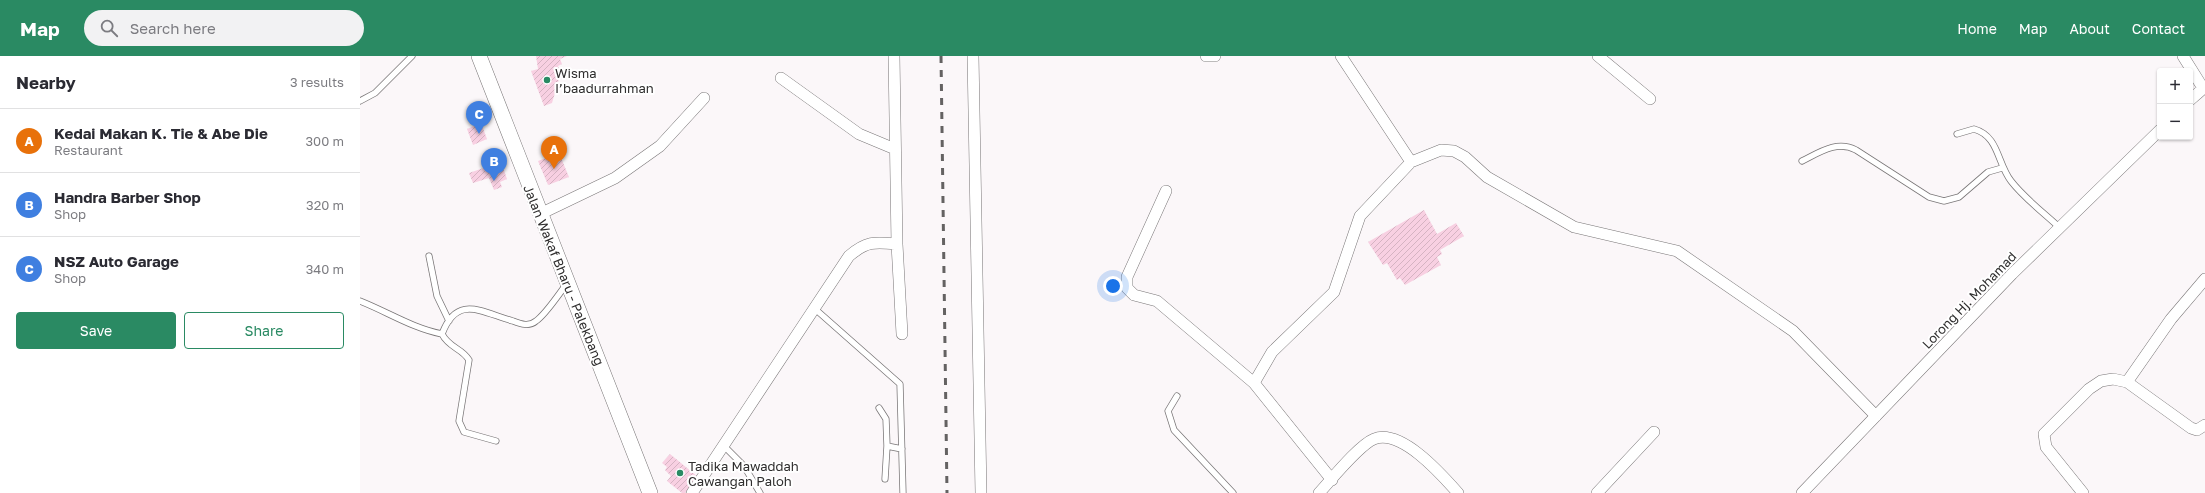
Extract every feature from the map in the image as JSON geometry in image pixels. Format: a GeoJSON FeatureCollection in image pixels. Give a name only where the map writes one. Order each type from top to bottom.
{"type":"FeatureCollection","features":[{"type":"Feature","properties":{"kind":"main road","name":"Jalan Wakaf Bharu - Palekbang"},"geometry":{"type":"LineString","coordinates":[[479,56],[650,493]]}},
{"type":"Feature","properties":{"kind":"street"},"geometry":{"type":"LineString","coordinates":[[894,56],[897,244],[902,334]]}},
{"type":"Feature","properties":{"kind":"street"},"geometry":{"type":"LineString","coordinates":[[973,56],[981,493]]}},
{"type":"Feature","properties":{"kind":"street"},"geometry":{"type":"LineString","coordinates":[[1206,56],[1215,56]]}},
{"type":"Feature","properties":{"kind":"street"},"geometry":{"type":"LineString","coordinates":[[1341,56],[1411,162]]}},
{"type":"Feature","properties":{"kind":"street"},"geometry":{"type":"LineString","coordinates":[[1598,56],[1650,99]]}},
{"type":"Feature","properties":{"kind":"street"},"geometry":{"type":"LineString","coordinates":[[2182,56],[2204,87],[2193,97]]}},
{"type":"Feature","properties":{"kind":"street"},"geometry":{"type":"LineString","coordinates":[[781,78],[859,134],[895,149]]}},
{"type":"Feature","properties":{"kind":"street"},"geometry":{"type":"LineString","coordinates":[[540,214],[615,178],[660,146],[704,98]]}},
{"type":"Feature","properties":{"kind":"street","name":"Lorong Hj. Mohamad"},"geometry":{"type":"LineString","coordinates":[[1802,493],[2012,274],[2157,133]]}},
{"type":"Feature","properties":{"kind":"street"},"geometry":{"type":"LineString","coordinates":[[1254,383],[1272,352],[1334,292],[1360,216],[1411,162],[1441,150],[1454,151],[1488,177],[1574,227],[1678,251],[1791,329],[1876,416]]}},
{"type":"Feature","properties":{"kind":"street"},"geometry":{"type":"LineString","coordinates":[[1166,191],[1127,277],[1127,288],[1134,295],[1157,301],[1254,383],[1332,480]]}},
{"type":"Feature","properties":{"kind":"street"},"geometry":{"type":"LineString","coordinates":[[692,493],[849,256],[861,246],[876,242],[897,244]]}},
{"type":"Feature","properties":{"kind":"street"},"geometry":{"type":"LineString","coordinates":[[2127,382],[2171,319],[2205,279]]}},
{"type":"Feature","properties":{"kind":"street"},"geometry":{"type":"LineString","coordinates":[[2083,493],[2046,447],[2044,434],[2089,389],[2107,380],[2113,379],[2127,382],[2190,428],[2197,430],[2205,425]]}},
{"type":"Feature","properties":{"kind":"street"},"geometry":{"type":"LineString","coordinates":[[1597,493],[1654,432]]}},
{"type":"Feature","properties":{"kind":"street"},"geometry":{"type":"LineString","coordinates":[[1319,493],[1368,443],[1375,439],[1385,437],[1399,442],[1431,462],[1458,493]]}},
{"type":"Feature","properties":{"kind":"lane"},"geometry":{"type":"LineString","coordinates":[[360,102],[375,93],[412,56]]}},
{"type":"Feature","properties":{"kind":"lane"},"geometry":{"type":"LineString","coordinates":[[1957,134],[1974,129],[1985,133],[1993,141],[2002,168],[2012,182],[2060,228]]}},
{"type":"Feature","properties":{"kind":"lane"},"geometry":{"type":"LineString","coordinates":[[1802,161],[1833,146],[1845,146],[1856,150],[1929,197],[1944,201],[1959,197],[1988,172],[2002,168]]}},
{"type":"Feature","properties":{"kind":"lane"},"geometry":{"type":"LineString","coordinates":[[429,256],[437,296],[449,321]]}},
{"type":"Feature","properties":{"kind":"lane"},"geometry":{"type":"LineString","coordinates":[[442,334],[455,312],[466,308],[526,325],[536,321],[568,284]]}},
{"type":"Feature","properties":{"kind":"lane"},"geometry":{"type":"LineString","coordinates":[[360,301],[411,325],[442,334],[446,343],[466,354],[469,360],[458,421],[464,432],[496,441]]}},
{"type":"Feature","properties":{"kind":"lane"},"geometry":{"type":"LineString","coordinates":[[814,308],[899,381],[901,389],[903,493]]}},
{"type":"Feature","properties":{"kind":"lane"},"geometry":{"type":"LineString","coordinates":[[1177,396],[1168,411],[1174,430],[1234,493]]}},
{"type":"Feature","properties":{"kind":"lane"},"geometry":{"type":"LineString","coordinates":[[879,408],[886,419],[887,446],[885,479]]}},
{"type":"Feature","properties":{"kind":"lane"},"geometry":{"type":"LineString","coordinates":[[723,445],[744,466],[760,493]]}},
{"type":"Feature","properties":{"kind":"lane"},"geometry":{"type":"LineString","coordinates":[[887,446],[902,449]]}},
{"type":"Feature","properties":{"kind":"building","name":"Wisma I’baadurrahman"},"geometry":{"type":"Polygon","coordinates":[[[536,56],[567,56],[560,59],[562,64],[558,66],[562,78],[559,79],[552,103],[544,106],[531,71],[538,69],[536,56]]]}},
{"type":"Feature","properties":{"kind":"building"},"geometry":{"type":"Polygon","coordinates":[[[481,123],[487,139],[473,145],[467,129],[481,123]]]}},
{"type":"Feature","properties":{"kind":"building"},"geometry":{"type":"Polygon","coordinates":[[[559,153],[569,177],[548,185],[538,161],[559,153]]]}},
{"type":"Feature","properties":{"kind":"building"},"geometry":{"type":"Polygon","coordinates":[[[501,162],[507,179],[500,182],[502,187],[494,190],[489,178],[473,183],[469,173],[501,162]]]}},
{"type":"Feature","properties":{"kind":"building"},"geometry":{"type":"Polygon","coordinates":[[[1424,210],[1437,234],[1456,223],[1464,236],[1440,250],[1442,254],[1437,257],[1441,265],[1405,285],[1400,278],[1397,280],[1387,263],[1383,265],[1368,242],[1424,210]]]}},
{"type":"Feature","properties":{"kind":"building","name":"Tadika Mawaddah Cawangan Paloh"},"geometry":{"type":"Polygon","coordinates":[[[670,454],[698,477],[685,493],[682,493],[667,481],[671,476],[665,470],[667,467],[662,463],[670,454]]]}},
{"type":"Feature","properties":{"kind":"railway"},"geometry":{"type":"LineString","coordinates":[[941,56],[947,493]]}},
{"type":"Feature","properties":{"kind":"place","name":"Wisma I’baadurrahman"},"geometry":{"type":"Point","coordinates":[547,80]}},
{"type":"Feature","properties":{"kind":"place","name":"NSZ Auto Garage"},"geometry":{"type":"Point","coordinates":[479,134]}},
{"type":"Feature","properties":{"kind":"place","name":"Kedai Makan K. Tie & Abe Die"},"geometry":{"type":"Point","coordinates":[554,169]}},
{"type":"Feature","properties":{"kind":"place","name":"Handra Barber Shop"},"geometry":{"type":"Point","coordinates":[494,181]}},
{"type":"Feature","properties":{"kind":"place","name":"Tadika Mawaddah Cawangan Paloh"},"geometry":{"type":"Point","coordinates":[680,473]}}]}
